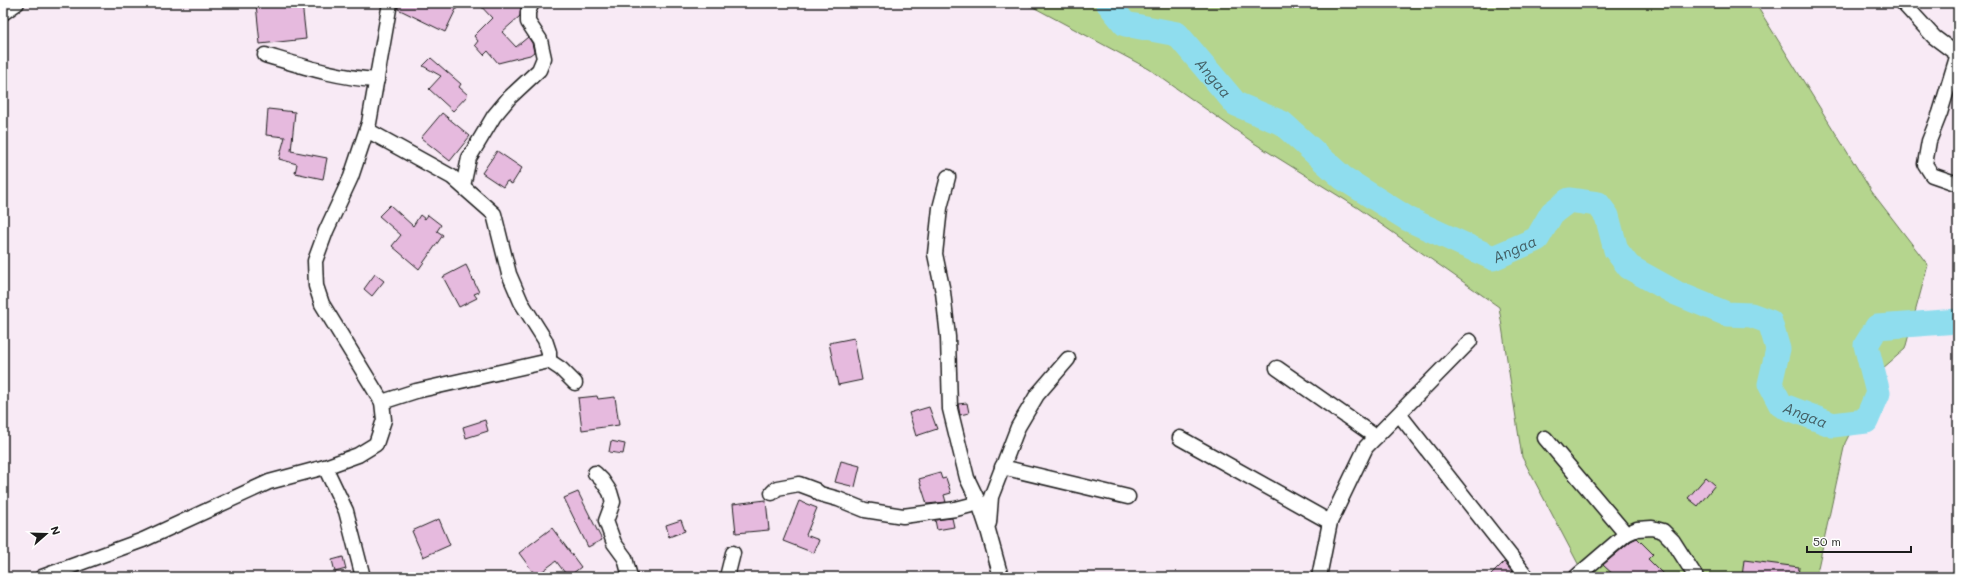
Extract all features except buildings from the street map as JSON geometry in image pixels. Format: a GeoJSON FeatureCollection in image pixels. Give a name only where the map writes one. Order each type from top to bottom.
{"type":"FeatureCollection","features":[{"type":"Feature","properties":{"kind":"street"},"geometry":{"type":"LineString","coordinates":[[3,13],[17,3]]}},
{"type":"Feature","properties":{"kind":"street"},"geometry":{"type":"LineString","coordinates":[[42,577],[143,540],[269,482],[325,467],[358,455],[376,444],[384,420],[382,402],[322,304],[316,286],[316,261],[326,231],[351,177],[367,130],[390,3]]}},
{"type":"Feature","properties":{"kind":"street"},"geometry":{"type":"LineString","coordinates":[[462,186],[469,158],[494,116],[509,98],[539,70],[544,58],[540,40],[528,22],[528,12],[532,3]]}},
{"type":"Feature","properties":{"kind":"street"},"geometry":{"type":"LineString","coordinates":[[1903,3],[1934,37],[1958,55],[1940,113],[1929,141],[1926,164],[1932,175],[1958,184]]}},
{"type":"Feature","properties":{"kind":"street"},"geometry":{"type":"LineString","coordinates":[[265,56],[328,73],[361,80],[377,80]]}},
{"type":"Feature","properties":{"kind":"street"},"geometry":{"type":"LineString","coordinates":[[367,130],[385,139],[396,147],[422,159],[438,170],[452,177],[494,214],[509,274],[521,302],[544,340],[549,352],[549,361]]}},
{"type":"Feature","properties":{"kind":"street"},"geometry":{"type":"LineString","coordinates":[[948,177],[940,208],[935,254],[943,292],[948,338],[950,410],[967,478],[979,503],[1001,577]]}},
{"type":"Feature","properties":{"kind":"street"},"geometry":{"type":"LineString","coordinates":[[1319,577],[1330,522],[1366,447],[1470,341]]}},
{"type":"Feature","properties":{"kind":"street"},"geometry":{"type":"LineString","coordinates":[[988,530],[991,497],[1018,427],[1037,395],[1068,359]]}},
{"type":"Feature","properties":{"kind":"street"},"geometry":{"type":"LineString","coordinates":[[382,402],[416,391],[549,361],[561,369],[575,384]]}},
{"type":"Feature","properties":{"kind":"street"},"geometry":{"type":"LineString","coordinates":[[1277,368],[1376,437]]}},
{"type":"Feature","properties":{"kind":"street"},"geometry":{"type":"LineString","coordinates":[[1399,414],[1527,577]]}},
{"type":"Feature","properties":{"kind":"street"},"geometry":{"type":"LineString","coordinates":[[1180,438],[1330,522]]}},
{"type":"Feature","properties":{"kind":"street"},"geometry":{"type":"LineString","coordinates":[[1545,438],[1626,534]]}},
{"type":"Feature","properties":{"kind":"street"},"geometry":{"type":"LineString","coordinates":[[325,467],[346,511],[363,577]]}},
{"type":"Feature","properties":{"kind":"street"},"geometry":{"type":"LineString","coordinates":[[1002,467],[1128,497]]}},
{"type":"Feature","properties":{"kind":"street"},"geometry":{"type":"LineString","coordinates":[[595,473],[610,492],[613,502],[606,521],[614,543],[625,558],[630,577]]}},
{"type":"Feature","properties":{"kind":"street"},"geometry":{"type":"LineString","coordinates":[[772,493],[777,488],[799,484],[815,490],[820,494],[865,510],[902,516],[956,509],[979,503]]}},
{"type":"Feature","properties":{"kind":"street"},"geometry":{"type":"LineString","coordinates":[[1576,577],[1626,534],[1637,529],[1652,528],[1663,531],[1673,541],[1696,577]]}},
{"type":"Feature","properties":{"kind":"street"},"geometry":{"type":"LineString","coordinates":[[727,577],[733,553]]}},
{"type":"Feature","properties":{"kind":"green space"},"geometry":{"type":"Polygon","coordinates":[[[1021,3],[1755,3],[1872,192],[1928,265],[1905,349],[1882,369],[1845,443],[1816,577],[1585,577],[1522,457],[1499,307],[1358,208],[1254,143],[1149,69],[1033,7],[1021,3]]]}},
{"type":"Feature","properties":{"kind":"waterway","name":"Angaa"},"geometry":{"type":"LineString","coordinates":[[1108,3],[1125,24],[1177,34],[1236,104],[1282,123],[1343,178],[1408,219],[1493,258],[1537,239],[1552,213],[1569,200],[1598,204],[1607,216],[1616,250],[1629,267],[1676,293],[1727,314],[1751,315],[1770,322],[1778,349],[1770,384],[1781,405],[1833,425],[1866,421],[1878,393],[1866,345],[1877,327],[1958,321]]}}]}
